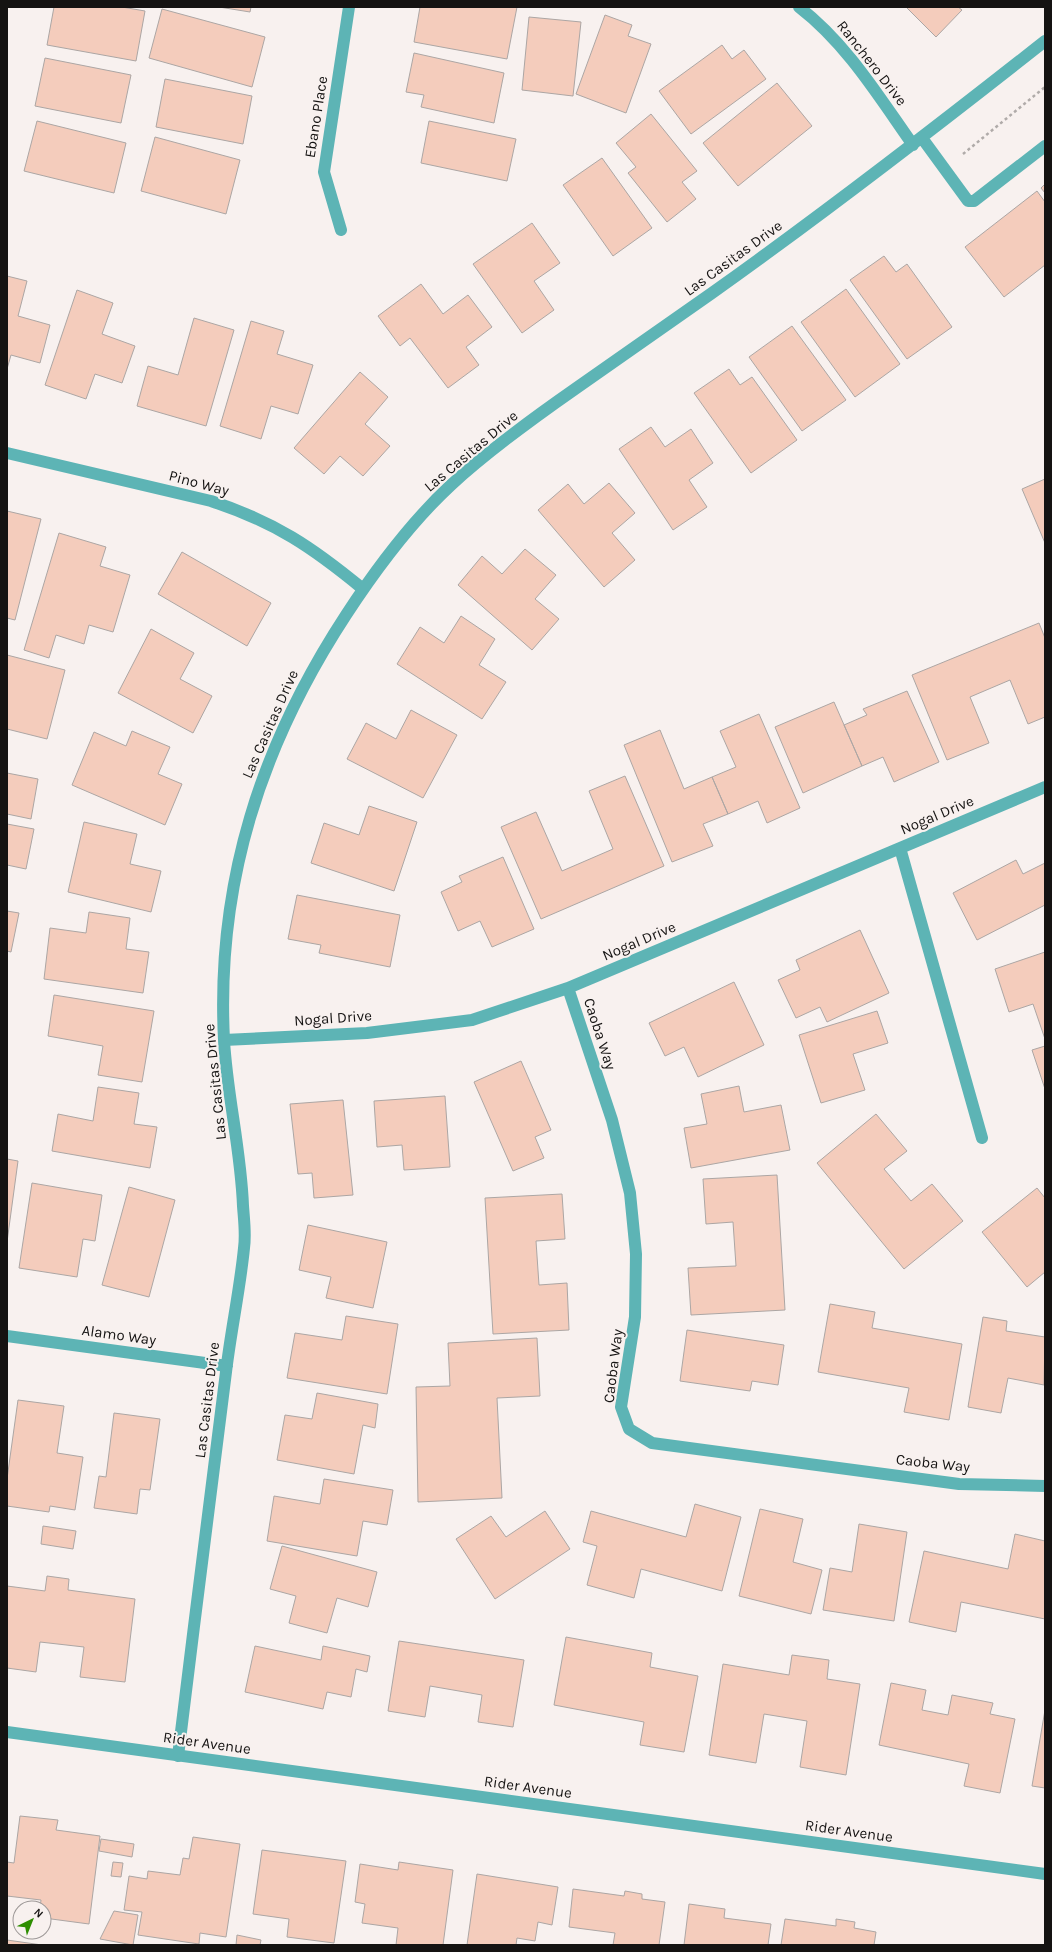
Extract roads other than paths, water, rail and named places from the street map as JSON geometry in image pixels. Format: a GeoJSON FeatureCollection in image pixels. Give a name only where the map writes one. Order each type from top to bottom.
{"type":"FeatureCollection","features":[{"type":"Feature","properties":{"kind":"street","name":"Ebano Place"},"geometry":{"type":"LineString","coordinates":[[341,230],[324,172],[349,7]]}},
{"type":"Feature","properties":{"kind":"street","name":"Ranchero Drive"},"geometry":{"type":"LineString","coordinates":[[799,7],[818,21],[848,54],[918,141],[945,170],[968,201],[974,201],[1045,146]]}},
{"type":"Feature","properties":{"kind":"street","name":"Las Casitas Drive"},"geometry":{"type":"LineString","coordinates":[[178,1756],[227,1366],[245,1242],[242,1174],[230,1097],[224,1040],[224,974],[229,910],[242,843],[256,796],[284,725],[318,658],[363,589],[410,528],[450,486],[492,451],[546,410],[846,196],[1045,40]]}},
{"type":"Feature","properties":{"kind":"street","name":"Pino Way"},"geometry":{"type":"LineString","coordinates":[[7,453],[211,501],[243,511],[291,535],[316,552],[363,589]]}},
{"type":"Feature","properties":{"kind":"street","name":"Nogal Drive"},"geometry":{"type":"LineString","coordinates":[[224,1040],[367,1033],[472,1020],[568,988],[1045,787]]}},
{"type":"Feature","properties":{"kind":"street"},"geometry":{"type":"LineString","coordinates":[[900,848],[982,1138]]}},
{"type":"Feature","properties":{"kind":"street","name":"Caoba Way"},"geometry":{"type":"LineString","coordinates":[[568,988],[612,1120],[630,1193],[636,1254],[635,1317],[622,1407],[629,1429],[652,1444],[959,1484],[1045,1486]]}},
{"type":"Feature","properties":{"kind":"street","name":"Alamo Way"},"geometry":{"type":"LineString","coordinates":[[7,1336],[227,1366]]}},
{"type":"Feature","properties":{"kind":"street","name":"Rider Avenue"},"geometry":{"type":"LineString","coordinates":[[7,1732],[1045,1874]]}}]}
